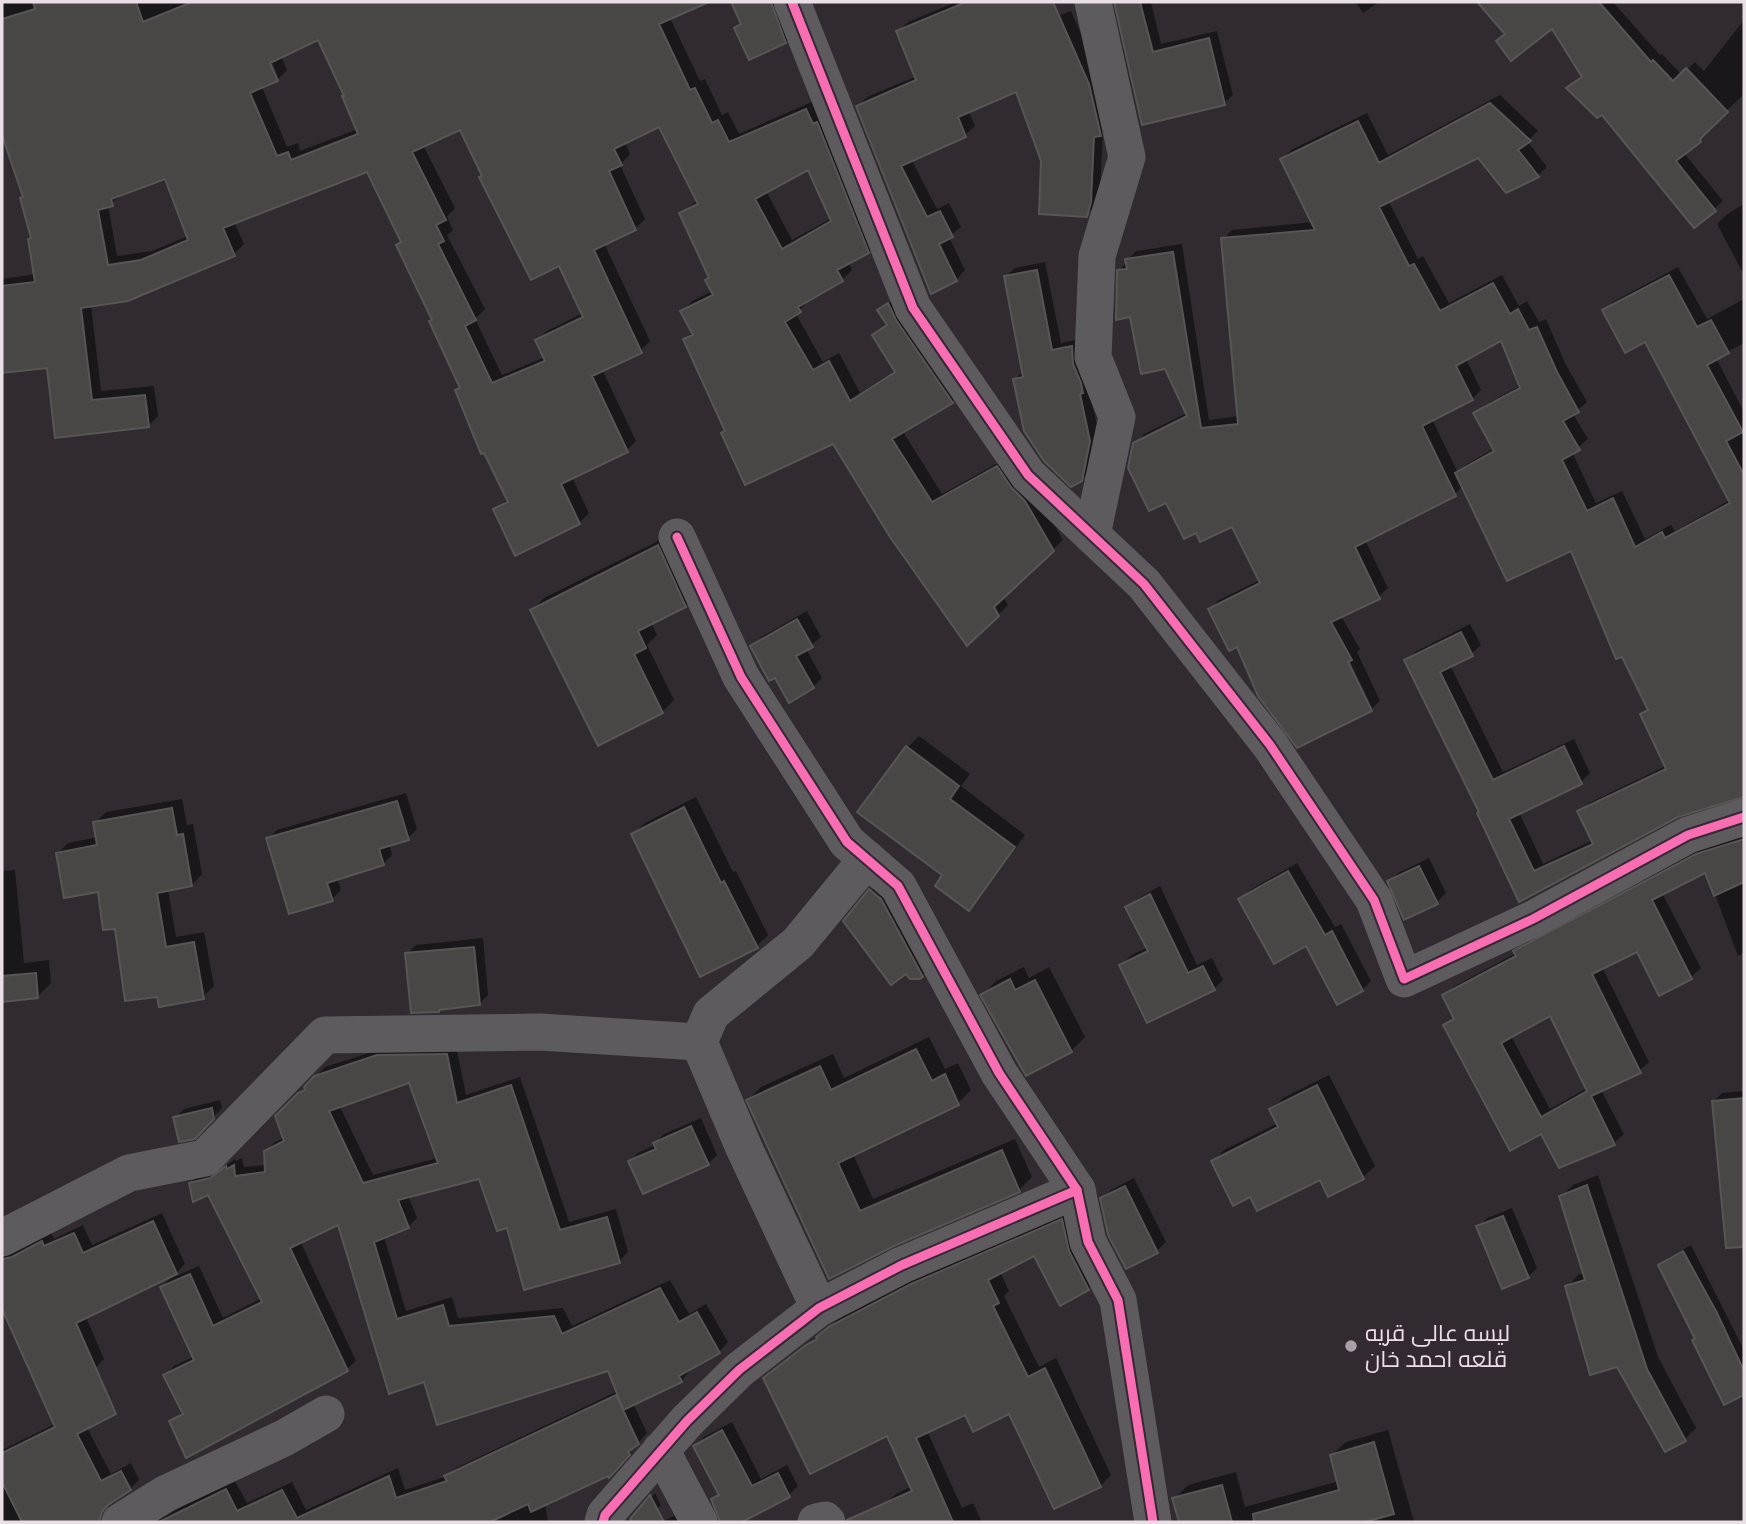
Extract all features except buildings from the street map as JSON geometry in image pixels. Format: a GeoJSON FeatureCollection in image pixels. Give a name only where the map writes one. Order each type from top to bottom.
{"type":"FeatureCollection","features":[{"type":"Feature","properties":{"kind":"street"},"geometry":{"type":"LineString","coordinates":[[792,2],[914,308],[1028,475],[1144,584],[1270,746],[1374,900],[1404,979],[1533,919],[1688,835],[1744,817]]}},
{"type":"Feature","properties":{"kind":"street"},"geometry":{"type":"LineString","coordinates":[[1092,535],[1117,417],[1093,357],[1097,256],[1127,157],[1093,2]]}},
{"type":"Feature","properties":{"kind":"street"},"geometry":{"type":"LineString","coordinates":[[677,537],[741,677],[847,842],[898,886],[999,1073],[1077,1190],[1088,1242],[1118,1300],[1153,1522]]}},
{"type":"Feature","properties":{"kind":"street"},"geometry":{"type":"LineString","coordinates":[[819,1308],[744,1148],[699,1042],[711,1014],[798,943],[867,859]]}},
{"type":"Feature","properties":{"kind":"street"},"geometry":{"type":"LineString","coordinates":[[2,1238],[129,1174],[205,1158],[325,1035],[540,1032],[699,1042]]}},
{"type":"Feature","properties":{"kind":"street"},"geometry":{"type":"LineString","coordinates":[[603,1522],[661,1450],[739,1370],[819,1308],[902,1265],[1077,1190]]}},
{"type":"Feature","properties":{"kind":"street"},"geometry":{"type":"LineString","coordinates":[[120,1522],[165,1494],[284,1438],[326,1414]]}},
{"type":"Feature","properties":{"kind":"street"},"geometry":{"type":"LineString","coordinates":[[661,1450],[699,1522]]}},
{"type":"Feature","properties":{"kind":"street"},"geometry":{"type":"LineString","coordinates":[[816,1522],[827,1522]]}},
{"type":"Feature","properties":{"kind":"cycle path"},"geometry":{"type":"LineString","coordinates":[[792,2],[913,308],[1028,475],[1144,584],[1270,745],[1374,900],[1404,979],[1533,919],[1688,835],[1744,817]]}},
{"type":"Feature","properties":{"kind":"cycle path"},"geometry":{"type":"LineString","coordinates":[[677,537],[741,677],[847,842],[898,886],[999,1073],[1077,1190]]}},
{"type":"Feature","properties":{"kind":"cycle path"},"geometry":{"type":"LineString","coordinates":[[603,1522],[605,1515],[687,1421],[739,1370],[819,1308],[902,1265],[1077,1190],[1088,1242],[1118,1300],[1153,1522]]}},
{"type":"Feature","properties":{"kind":"place","name":"لیسه عالی قریه قلعه احمد خان"},"geometry":{"type":"Point","coordinates":[1351,1346]}}]}
